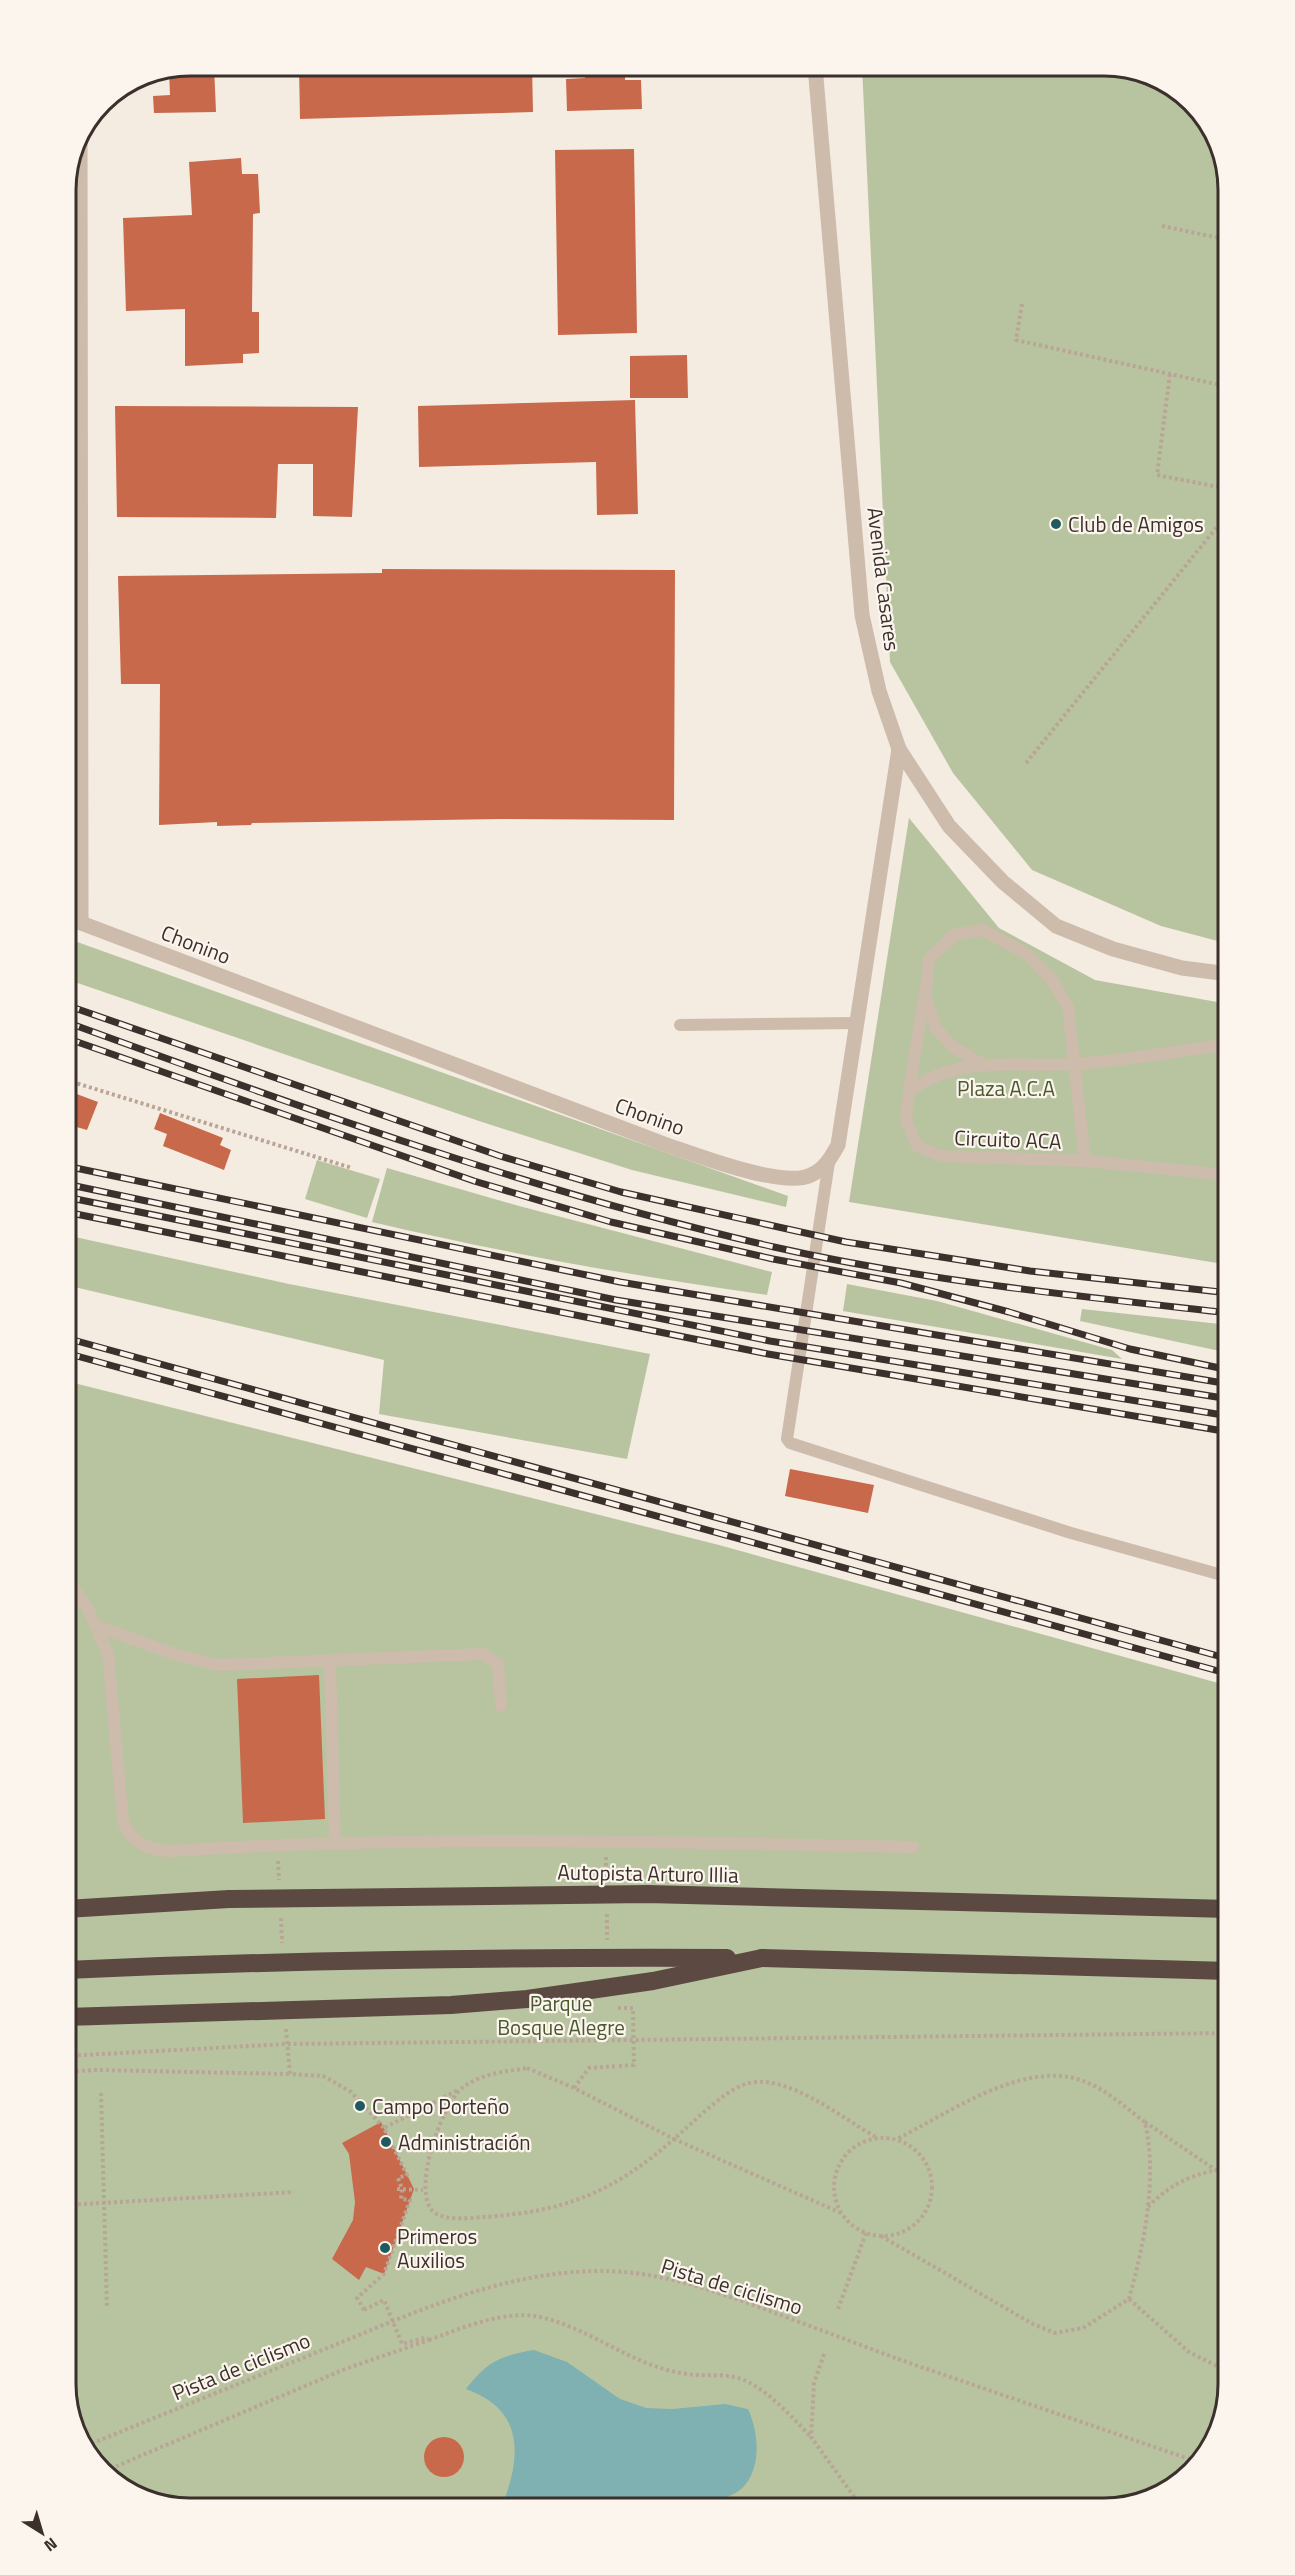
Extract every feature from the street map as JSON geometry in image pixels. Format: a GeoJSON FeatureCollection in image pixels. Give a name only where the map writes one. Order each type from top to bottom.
{"type":"FeatureCollection","features":[{"type":"Feature","properties":{"kind":"highway","name":"Autopista Arturo Illia"},"geometry":{"type":"LineString","coordinates":[[76,1908],[229,1899],[625,1894],[1218,1909]]}},
{"type":"Feature","properties":{"kind":"highway"},"geometry":{"type":"LineString","coordinates":[[76,1970],[325,1959],[496,1956],[762,1958],[1218,1971]]}},
{"type":"Feature","properties":{"kind":"highway"},"geometry":{"type":"LineString","coordinates":[[76,2017],[451,2005],[527,1999],[652,1981],[762,1958]]}},
{"type":"Feature","properties":{"kind":"street","name":"Avenida Casares"},"geometry":{"type":"LineString","coordinates":[[816,77],[862,615],[879,691],[899,749],[949,826],[1003,882],[1056,926],[1113,949],[1182,968],[1218,973]]}},
{"type":"Feature","properties":{"kind":"street"},"geometry":{"type":"LineString","coordinates":[[77,549],[80,162]]}},
{"type":"Feature","properties":{"kind":"street"},"geometry":{"type":"LineString","coordinates":[[829,1162],[838,1145],[899,749]]}},
{"type":"Feature","properties":{"kind":"street","name":"Chonino"},"geometry":{"type":"LineString","coordinates":[[77,921],[686,1151],[753,1172],[786,1178],[810,1176],[829,1162]]}},
{"type":"Feature","properties":{"kind":"lane","name":"Circuito ACA"},"geometry":{"type":"LineString","coordinates":[[1085,1161],[1068,1007],[1053,980],[1027,954],[983,930],[954,935],[929,959],[906,1120],[917,1146],[941,1156],[1085,1161],[1218,1174]]}},
{"type":"Feature","properties":{"kind":"lane","name":"Circuito ACA"},"geometry":{"type":"LineString","coordinates":[[925,996],[936,1028],[953,1047],[982,1064]]}},
{"type":"Feature","properties":{"kind":"lane"},"geometry":{"type":"LineString","coordinates":[[680,1025],[857,1023]]}},
{"type":"Feature","properties":{"kind":"lane"},"geometry":{"type":"LineString","coordinates":[[909,1091],[927,1078],[954,1069],[982,1064],[1073,1064],[1218,1045]]}},
{"type":"Feature","properties":{"kind":"lane"},"geometry":{"type":"LineString","coordinates":[[829,1162],[788,1439],[790,1443],[1071,1533],[1218,1574]]}},
{"type":"Feature","properties":{"kind":"lane"},"geometry":{"type":"LineString","coordinates":[[76,1593],[97,1626],[108,1654],[121,1812],[127,1830],[136,1841],[151,1849],[170,1851],[335,1843],[606,1841],[913,1847]]}},
{"type":"Feature","properties":{"kind":"lane"},"geometry":{"type":"LineString","coordinates":[[97,1626],[174,1654],[218,1665],[483,1654],[498,1664],[501,1706]]}},
{"type":"Feature","properties":{"kind":"lane"},"geometry":{"type":"LineString","coordinates":[[330,1661],[335,1843]]}},
{"type":"Feature","properties":{"kind":"path"},"geometry":{"type":"LineString","coordinates":[[1162,226],[1218,238]]}},
{"type":"Feature","properties":{"kind":"path"},"geometry":{"type":"LineString","coordinates":[[1022,304],[1016,340],[1218,385]]}},
{"type":"Feature","properties":{"kind":"path"},"geometry":{"type":"LineString","coordinates":[[1170,374],[1157,475],[1218,487]]}},
{"type":"Feature","properties":{"kind":"path"},"geometry":{"type":"LineString","coordinates":[[1026,763],[1218,526]]}},
{"type":"Feature","properties":{"kind":"path"},"geometry":{"type":"LineString","coordinates":[[77,1083],[352,1168]]}},
{"type":"Feature","properties":{"kind":"path"},"geometry":{"type":"LineString","coordinates":[[606,1841],[606,1889]]}},
{"type":"Feature","properties":{"kind":"path"},"geometry":{"type":"LineString","coordinates":[[607,1913],[607,1948]]}},
{"type":"Feature","properties":{"kind":"path"},"geometry":{"type":"LineString","coordinates":[[574,2088],[589,2068],[634,2065],[633,2008],[608,2008]]}},
{"type":"Feature","properties":{"kind":"path"},"geometry":{"type":"LineString","coordinates":[[76,2055],[286,2044],[1218,2033]]}},
{"type":"Feature","properties":{"kind":"path"},"geometry":{"type":"LineString","coordinates":[[428,2338],[402,2344],[384,2300],[364,2310],[357,2298],[384,2274],[410,2200],[401,2199],[399,2178],[407,2175],[384,2128],[479,2077],[527,2068],[574,2088],[674,2139],[841,2213]]}},
{"type":"Feature","properties":{"kind":"path"},"geometry":{"type":"LineString","coordinates":[[76,2071],[290,2073]]}},
{"type":"Feature","properties":{"kind":"path"},"geometry":{"type":"LineString","coordinates":[[897,2139],[1010,2082],[1037,2075],[1064,2075],[1090,2083],[1217,2170]]}},
{"type":"Feature","properties":{"kind":"path"},"geometry":{"type":"LineString","coordinates":[[460,2089],[436,2132],[423,2190],[426,2202],[433,2212],[444,2217],[512,2216],[556,2208],[616,2184],[645,2164],[742,2085],[763,2080],[796,2090],[876,2138]]}},
{"type":"Feature","properties":{"kind":"path"},"geometry":{"type":"LineString","coordinates":[[101,2093],[107,2308]]}},
{"type":"Feature","properties":{"kind":"path"},"geometry":{"type":"LineString","coordinates":[[881,2236],[1033,2324],[1055,2333],[1083,2328],[1129,2299],[1147,2207],[1150,2163],[1145,2122]]}},
{"type":"Feature","properties":{"kind":"path"},"geometry":{"type":"LineString","coordinates":[[876,2138],[897,2139],[911,2145],[922,2156],[930,2170],[933,2186],[930,2202],[923,2216],[912,2227],[897,2234],[881,2236],[866,2233],[852,2225],[841,2213],[835,2198],[834,2181],[838,2166],[847,2152],[861,2143],[876,2138]]}},
{"type":"Feature","properties":{"kind":"path"},"geometry":{"type":"LineString","coordinates":[[1147,2207],[1163,2190],[1180,2181],[1217,2170]]}},
{"type":"Feature","properties":{"kind":"path"},"geometry":{"type":"LineString","coordinates":[[400,2189],[423,2190]]}},
{"type":"Feature","properties":{"kind":"path"},"geometry":{"type":"LineString","coordinates":[[76,2204],[294,2192]]}},
{"type":"Feature","properties":{"kind":"path"},"geometry":{"type":"LineString","coordinates":[[838,2309],[866,2233]]}},
{"type":"Feature","properties":{"kind":"path","name":"Pista de ciclismo"},"geometry":{"type":"LineString","coordinates":[[93,2443],[447,2300],[503,2283],[549,2274],[598,2271],[643,2274],[724,2295],[898,2359],[1190,2459]]}},
{"type":"Feature","properties":{"kind":"path"},"geometry":{"type":"LineString","coordinates":[[1129,2299],[1189,2352],[1218,2366]]}},
{"type":"Feature","properties":{"kind":"path"},"geometry":{"type":"LineString","coordinates":[[113,2468],[345,2369],[428,2338],[484,2320],[533,2316],[568,2326],[630,2358],[656,2367],[688,2374],[720,2375],[743,2379],[768,2393],[811,2437],[855,2498]]}},
{"type":"Feature","properties":{"kind":"path"},"geometry":{"type":"LineString","coordinates":[[811,2437],[814,2383],[824,2354]]}},
{"type":"Feature","properties":{"kind":"green space","name":"Club de Amigos"},"geometry":{"type":"Polygon","coordinates":[[[863,77],[1112,77],[1134,80],[1148,85],[1174,100],[1195,121],[1210,147],[1215,161],[1218,183],[1218,941],[1161,926],[1032,870],[953,773],[890,662],[863,77]]]}},
{"type":"Feature","properties":{"kind":"green space","name":"Plaza A.C.A"},"geometry":{"type":"Polygon","coordinates":[[[909,818],[999,928],[1095,980],[1218,1002],[1218,1263],[849,1202],[909,818]]]}},
{"type":"Feature","properties":{"kind":"green space"},"geometry":{"type":"Polygon","coordinates":[[[77,942],[788,1196],[786,1207],[632,1170],[479,1121],[77,983],[77,942]]]}},
{"type":"Feature","properties":{"kind":"green space"},"geometry":{"type":"Polygon","coordinates":[[[317,1160],[380,1179],[367,1218],[305,1199],[317,1160]]]}},
{"type":"Feature","properties":{"kind":"green space"},"geometry":{"type":"Polygon","coordinates":[[[387,1168],[519,1206],[772,1272],[767,1295],[569,1263],[372,1222],[387,1168]]]}},
{"type":"Feature","properties":{"kind":"green space"},"geometry":{"type":"Polygon","coordinates":[[[77,1237],[289,1284],[650,1354],[627,1459],[379,1414],[384,1360],[76,1287],[77,1237]]]}},
{"type":"Feature","properties":{"kind":"green space"},"geometry":{"type":"Polygon","coordinates":[[[847,1284],[937,1301],[1112,1350],[1122,1359],[843,1311],[847,1284]]]}},
{"type":"Feature","properties":{"kind":"green space"},"geometry":{"type":"Polygon","coordinates":[[[1082,1309],[1218,1324],[1218,1351],[1080,1321],[1082,1309]]]}},
{"type":"Feature","properties":{"kind":"green space","name":"Parque Bosque Alegre"},"geometry":{"type":"Polygon","coordinates":[[[76,1384],[719,1545],[1218,1683],[1218,2399],[1207,2435],[1195,2454],[1174,2475],[1148,2490],[1119,2498],[183,2498],[140,2487],[121,2475],[100,2454],[80,2414],[76,2384],[76,1384]]]}},
{"type":"Feature","properties":{"kind":"water"},"geometry":{"type":"Polygon","coordinates":[[[534,2350],[567,2362],[620,2399],[646,2408],[673,2409],[725,2404],[748,2409],[757,2447],[750,2477],[738,2491],[724,2498],[505,2498],[514,2466],[513,2434],[498,2408],[466,2389],[488,2366],[512,2355],[534,2350]]]}},
{"type":"Feature","properties":{"kind":"building"},"geometry":{"type":"Polygon","coordinates":[[[214,77],[216,112],[154,113],[153,96],[170,95],[169,79],[214,77]]]}},
{"type":"Feature","properties":{"kind":"building"},"geometry":{"type":"Polygon","coordinates":[[[299,77],[532,77],[533,112],[300,119],[299,77]]]}},
{"type":"Feature","properties":{"kind":"building"},"geometry":{"type":"Polygon","coordinates":[[[625,77],[625,80],[641,80],[642,109],[567,111],[566,79],[625,77]]]}},
{"type":"Feature","properties":{"kind":"building"},"geometry":{"type":"Polygon","coordinates":[[[634,149],[637,333],[558,335],[555,150],[634,149]]]}},
{"type":"Feature","properties":{"kind":"building"},"geometry":{"type":"Polygon","coordinates":[[[241,158],[242,174],[258,174],[260,213],[253,214],[252,312],[259,312],[259,353],[243,354],[243,363],[185,366],[185,309],[126,311],[123,218],[192,215],[189,162],[241,158]]]}},
{"type":"Feature","properties":{"kind":"building"},"geometry":{"type":"Polygon","coordinates":[[[687,355],[688,398],[630,398],[630,356],[687,355]]]}},
{"type":"Feature","properties":{"kind":"building"},"geometry":{"type":"Polygon","coordinates":[[[635,400],[638,514],[597,515],[596,462],[419,467],[418,406],[635,400]]]}},
{"type":"Feature","properties":{"kind":"building"},"geometry":{"type":"Polygon","coordinates":[[[115,406],[358,407],[352,517],[313,516],[313,464],[278,464],[276,518],[117,517],[115,406]]]}},
{"type":"Feature","properties":{"kind":"building"},"geometry":{"type":"Polygon","coordinates":[[[382,569],[675,570],[674,820],[500,819],[252,823],[251,825],[217,826],[217,822],[159,825],[160,684],[121,684],[118,576],[382,573],[382,569]]]}},
{"type":"Feature","properties":{"kind":"building"},"geometry":{"type":"Polygon","coordinates":[[[77,1094],[98,1102],[87,1130],[77,1127],[77,1094]]]}},
{"type":"Feature","properties":{"kind":"building"},"geometry":{"type":"Polygon","coordinates":[[[160,1113],[223,1138],[220,1145],[231,1150],[224,1170],[163,1146],[167,1134],[154,1129],[160,1113]]]}},
{"type":"Feature","properties":{"kind":"building"},"geometry":{"type":"Polygon","coordinates":[[[790,1469],[874,1485],[868,1513],[785,1496],[790,1469]]]}},
{"type":"Feature","properties":{"kind":"building"},"geometry":{"type":"Polygon","coordinates":[[[319,1675],[325,1819],[243,1823],[237,1679],[319,1675]]]}},
{"type":"Feature","properties":{"kind":"building"},"geometry":{"type":"Polygon","coordinates":[[[381,2122],[414,2189],[384,2274],[366,2267],[359,2280],[332,2259],[353,2220],[355,2202],[349,2154],[342,2143],[381,2122]]]}},
{"type":"Feature","properties":{"kind":"building"},"geometry":{"type":"Polygon","coordinates":[[[444,2437],[458,2443],[464,2457],[458,2471],[444,2477],[430,2471],[424,2457],[430,2443],[444,2437]]]}},
{"type":"Feature","properties":{"kind":"railway"},"geometry":{"type":"LineString","coordinates":[[77,1009],[500,1156],[621,1192],[846,1242],[1030,1271],[1218,1292]]}},
{"type":"Feature","properties":{"kind":"railway"},"geometry":{"type":"LineString","coordinates":[[77,1026],[417,1146],[594,1201],[684,1225],[774,1247],[887,1269],[1001,1286],[1218,1312]]}},
{"type":"Feature","properties":{"kind":"railway"},"geometry":{"type":"LineString","coordinates":[[77,1042],[474,1181],[611,1222],[773,1259],[901,1283],[1009,1312],[1130,1349],[1218,1368]]}},
{"type":"Feature","properties":{"kind":"railway"},"geometry":{"type":"LineString","coordinates":[[77,1168],[620,1282],[1218,1382]]}},
{"type":"Feature","properties":{"kind":"railway"},"geometry":{"type":"LineString","coordinates":[[77,1186],[616,1300],[1218,1397]]}},
{"type":"Feature","properties":{"kind":"railway"},"geometry":{"type":"LineString","coordinates":[[77,1199],[770,1341],[1218,1414]]}},
{"type":"Feature","properties":{"kind":"railway"},"geometry":{"type":"LineString","coordinates":[[77,1214],[768,1354],[1218,1430]]}},
{"type":"Feature","properties":{"kind":"railway"},"geometry":{"type":"LineString","coordinates":[[76,1341],[1218,1656]]}},
{"type":"Feature","properties":{"kind":"railway"},"geometry":{"type":"LineString","coordinates":[[76,1356],[1218,1671]]}},
{"type":"Feature","properties":{"kind":"place","name":"Club de Amigos"},"geometry":{"type":"Point","coordinates":[1056,524]}},
{"type":"Feature","properties":{"kind":"place","name":"Campo Porteño"},"geometry":{"type":"Point","coordinates":[360,2106]}},
{"type":"Feature","properties":{"kind":"place","name":"Administración"},"geometry":{"type":"Point","coordinates":[386,2142]}},
{"type":"Feature","properties":{"kind":"place","name":"Primeros Auxilios"},"geometry":{"type":"Point","coordinates":[385,2248]}}]}
